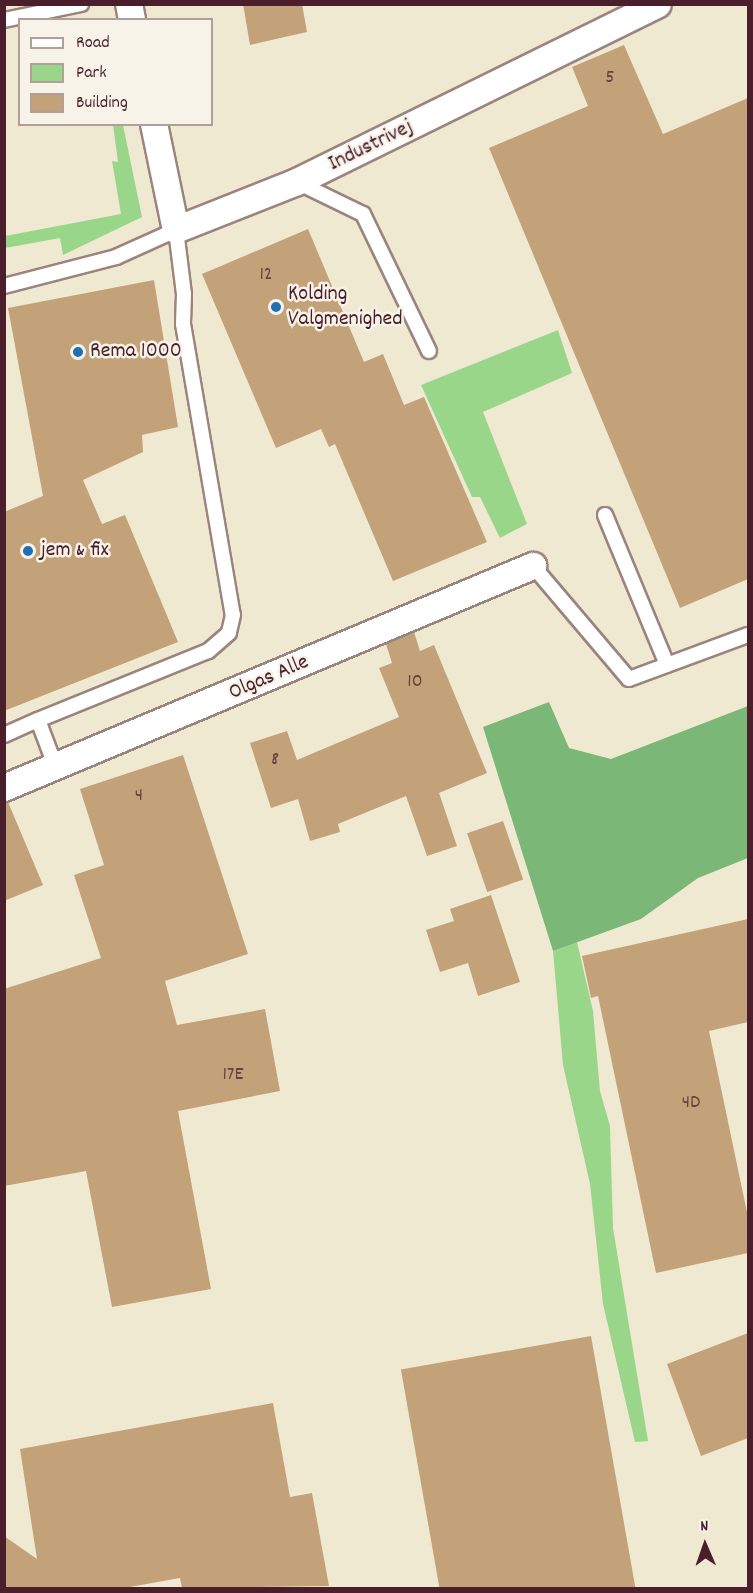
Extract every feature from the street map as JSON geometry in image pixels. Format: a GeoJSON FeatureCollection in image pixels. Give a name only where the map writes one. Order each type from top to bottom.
{"type":"FeatureCollection","features":[{"type":"Feature","properties":{"kind":"street","name":"Industrivej"},"geometry":{"type":"LineString","coordinates":[[176,230],[297,182],[658,4]]}},
{"type":"Feature","properties":{"kind":"street"},"geometry":{"type":"LineString","coordinates":[[154,126],[176,230]]}},
{"type":"Feature","properties":{"kind":"street","name":"Olgas Alle"},"geometry":{"type":"LineString","coordinates":[[4,788],[533,566]]}},
{"type":"Feature","properties":{"kind":"lane"},"geometry":{"type":"LineString","coordinates":[[4,20],[81,4]]}},
{"type":"Feature","properties":{"kind":"lane"},"geometry":{"type":"LineString","coordinates":[[297,182],[363,214],[429,351]]}},
{"type":"Feature","properties":{"kind":"lane"},"geometry":{"type":"LineString","coordinates":[[4,286],[117,257],[176,230],[184,294],[183,324],[233,615],[229,633],[208,651],[4,735]]}},
{"type":"Feature","properties":{"kind":"lane"},"geometry":{"type":"LineString","coordinates":[[605,515],[667,665]]}},
{"type":"Feature","properties":{"kind":"lane"},"geometry":{"type":"LineString","coordinates":[[533,566],[629,679],[748,635]]}},
{"type":"Feature","properties":{"kind":"lane"},"geometry":{"type":"LineString","coordinates":[[38,720],[56,768]]}},
{"type":"Feature","properties":{"kind":"green space"},"geometry":{"type":"Polygon","coordinates":[[[113,126],[123,126],[142,217],[63,255],[60,238],[5,248],[5,236],[121,214],[112,161],[118,162],[113,126]]]}},
{"type":"Feature","properties":{"kind":"green space"},"geometry":{"type":"Polygon","coordinates":[[[558,330],[572,373],[483,412],[527,524],[500,538],[480,497],[472,497],[421,385],[558,330]]]}},
{"type":"Feature","properties":{"kind":"green space"},"geometry":{"type":"Polygon","coordinates":[[[549,702],[569,748],[611,759],[748,706],[748,858],[698,878],[641,919],[553,951],[483,727],[549,702]]]}},
{"type":"Feature","properties":{"kind":"green space"},"geometry":{"type":"Polygon","coordinates":[[[577,942],[593,1011],[600,1091],[610,1126],[613,1228],[648,1441],[635,1442],[603,1304],[590,1184],[563,1065],[553,951],[577,942]]]}},
{"type":"Feature","properties":{"kind":"building"},"geometry":{"type":"Polygon","coordinates":[[[243,4],[302,4],[307,32],[250,45],[243,4]]]}},
{"type":"Feature","properties":{"kind":"building"},"geometry":{"type":"Polygon","coordinates":[[[624,45],[663,134],[748,98],[748,579],[680,608],[489,148],[588,106],[572,67],[624,45]]]}},
{"type":"Feature","properties":{"kind":"building"},"geometry":{"type":"Polygon","coordinates":[[[308,229],[364,362],[383,354],[404,405],[424,397],[487,542],[393,581],[335,444],[329,447],[321,429],[276,448],[202,274],[308,229]]]}},
{"type":"Feature","properties":{"kind":"building"},"geometry":{"type":"Polygon","coordinates":[[[154,280],[178,427],[142,435],[143,452],[83,480],[102,524],[125,515],[178,642],[4,711],[4,512],[43,496],[8,308],[154,280]]]}},
{"type":"Feature","properties":{"kind":"building"},"geometry":{"type":"Polygon","coordinates":[[[414,632],[420,651],[434,645],[487,773],[439,793],[457,846],[427,856],[406,796],[338,824],[340,832],[310,841],[298,799],[271,808],[250,743],[287,731],[297,760],[399,717],[379,668],[392,663],[386,644],[414,632]]]}},
{"type":"Feature","properties":{"kind":"building"},"geometry":{"type":"Polygon","coordinates":[[[183,755],[248,954],[165,981],[177,1025],[265,1009],[280,1091],[178,1111],[211,1289],[112,1307],[86,1171],[4,1186],[4,989],[101,958],[74,875],[104,865],[80,789],[183,755]]]}},
{"type":"Feature","properties":{"kind":"building"},"geometry":{"type":"Polygon","coordinates":[[[8,802],[43,885],[4,901],[4,803],[8,802]]]}},
{"type":"Feature","properties":{"kind":"building"},"geometry":{"type":"Polygon","coordinates":[[[503,821],[523,880],[487,892],[467,833],[503,821]]]}},
{"type":"Feature","properties":{"kind":"building"},"geometry":{"type":"Polygon","coordinates":[[[491,895],[520,982],[478,996],[468,963],[440,972],[426,930],[454,921],[450,909],[491,895]]]}},
{"type":"Feature","properties":{"kind":"building"},"geometry":{"type":"Polygon","coordinates":[[[748,919],[748,1022],[709,1031],[748,1217],[748,1253],[656,1273],[598,996],[591,998],[582,956],[748,919]]]}},
{"type":"Feature","properties":{"kind":"building"},"geometry":{"type":"Polygon","coordinates":[[[748,1333],[748,1438],[701,1456],[667,1364],[748,1333]]]}},
{"type":"Feature","properties":{"kind":"building"},"geometry":{"type":"Polygon","coordinates":[[[591,1336],[635,1588],[439,1588],[401,1370],[591,1336]]]}},
{"type":"Feature","properties":{"kind":"building"},"geometry":{"type":"Polygon","coordinates":[[[273,1403],[290,1497],[312,1493],[329,1586],[182,1588],[180,1578],[124,1588],[4,1588],[4,1536],[37,1559],[20,1449],[273,1403]]]}},
{"type":"Feature","properties":{"kind":"place","name":"Kolding Valgmenighed"},"geometry":{"type":"Point","coordinates":[276,307]}},
{"type":"Feature","properties":{"kind":"place","name":"Rema 1000"},"geometry":{"type":"Point","coordinates":[78,352]}},
{"type":"Feature","properties":{"kind":"place","name":"jem & fix"},"geometry":{"type":"Point","coordinates":[28,551]}}]}
